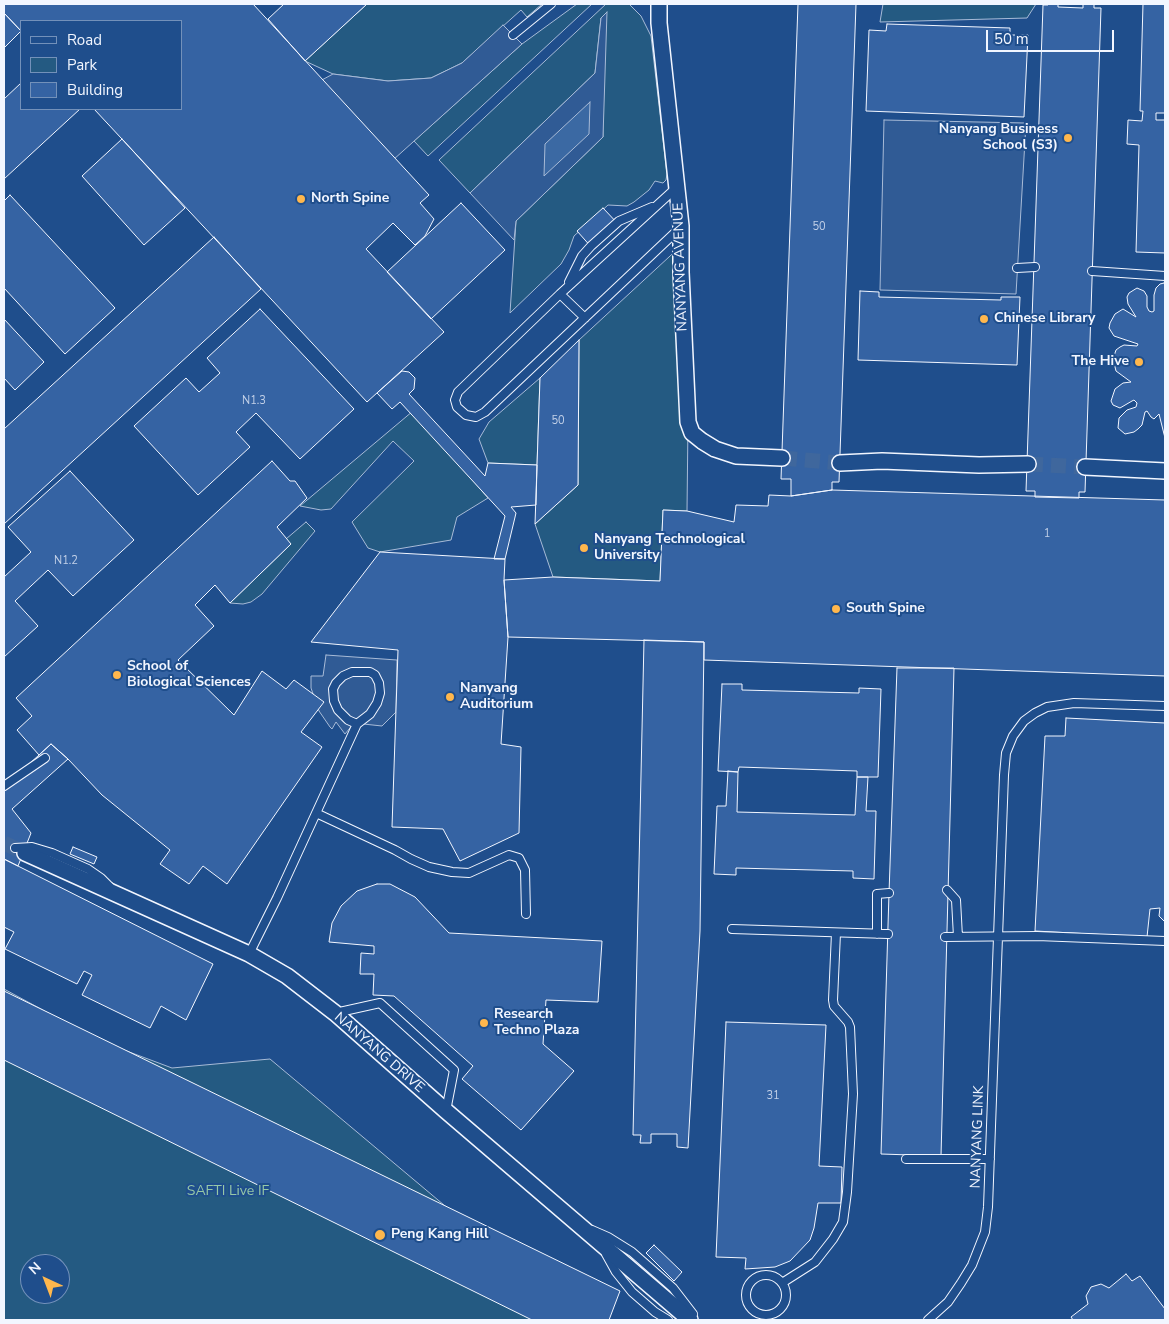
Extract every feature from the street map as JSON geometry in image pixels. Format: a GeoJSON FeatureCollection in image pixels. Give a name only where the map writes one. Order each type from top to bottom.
{"type":"FeatureCollection","features":[{"type":"Feature","properties":{"kind":"street","name":"NANYANG AVENUE"},"geometry":{"type":"LineString","coordinates":[[659,4],[659,23],[682,226],[681,272],[688,422],[692,433],[702,442],[715,449],[736,456],[782,458]]}},
{"type":"Feature","properties":{"kind":"street"},"geometry":{"type":"LineString","coordinates":[[840,463],[882,461],[979,466],[1028,464]]}},
{"type":"Feature","properties":{"kind":"street"},"geometry":{"type":"LineString","coordinates":[[1085,467],[1165,471]]}},
{"type":"Feature","properties":{"kind":"street","name":"NANYANG DRIVE"},"geometry":{"type":"LineString","coordinates":[[20,850],[249,954],[287,976],[335,1013],[602,1246],[690,1320]]}},
{"type":"Feature","properties":{"kind":"lane"},"geometry":{"type":"LineString","coordinates":[[513,35],[551,4]]}},
{"type":"Feature","properties":{"kind":"lane"},"geometry":{"type":"LineString","coordinates":[[677,187],[560,294],[458,392],[455,400],[457,407],[466,415],[476,417],[485,412],[682,226]]}},
{"type":"Feature","properties":{"kind":"lane"},"geometry":{"type":"LineString","coordinates":[[560,294],[571,279],[582,256],[591,246],[619,221],[658,205]]}},
{"type":"Feature","properties":{"kind":"lane"},"geometry":{"type":"LineString","coordinates":[[1017,268],[1035,268]]}},
{"type":"Feature","properties":{"kind":"lane"},"geometry":{"type":"LineString","coordinates":[[1092,270],[1165,276]]}},
{"type":"Feature","properties":{"kind":"lane"},"geometry":{"type":"LineString","coordinates":[[560,294],[585,318]]}},
{"type":"Feature","properties":{"kind":"lane"},"geometry":{"type":"LineString","coordinates":[[249,954],[358,724],[370,714],[377,703],[380,693],[379,683],[375,675],[370,672],[352,672],[343,676],[336,682],[333,689],[334,701],[338,710],[348,720],[358,724]]}},
{"type":"Feature","properties":{"kind":"lane","name":"NANYANG LINK"},"geometry":{"type":"LineString","coordinates":[[928,1320],[948,1302],[961,1283],[972,1266],[985,1232],[988,1207],[1006,753],[1013,736],[1024,721],[1047,707],[1074,703],[1165,706]]}},
{"type":"Feature","properties":{"kind":"lane"},"geometry":{"type":"LineString","coordinates":[[4,786],[45,758]]}},
{"type":"Feature","properties":{"kind":"lane"},"geometry":{"type":"LineString","coordinates":[[316,813],[429,867],[452,872],[469,873],[509,855],[519,858],[525,870],[526,914]]}},
{"type":"Feature","properties":{"kind":"lane"},"geometry":{"type":"LineString","coordinates":[[947,890],[956,900],[958,937]]}},
{"type":"Feature","properties":{"kind":"lane"},"geometry":{"type":"LineString","coordinates":[[877,934],[877,894],[889,893]]}},
{"type":"Feature","properties":{"kind":"lane"},"geometry":{"type":"LineString","coordinates":[[732,929],[888,934]]}},
{"type":"Feature","properties":{"kind":"lane"},"geometry":{"type":"LineString","coordinates":[[782,1283],[815,1262],[833,1239],[843,1222],[847,1192],[853,1094],[850,1027],[834,1006],[833,1000],[836,933]]}},
{"type":"Feature","properties":{"kind":"lane"},"geometry":{"type":"LineString","coordinates":[[945,937],[1037,936],[1165,942]]}},
{"type":"Feature","properties":{"kind":"lane"},"geometry":{"type":"LineString","coordinates":[[335,1013],[380,1003],[454,1070],[446,1111]]}},
{"type":"Feature","properties":{"kind":"lane"},"geometry":{"type":"LineString","coordinates":[[906,1159],[990,1159]]}},
{"type":"Feature","properties":{"kind":"lane"},"geometry":{"type":"LineString","coordinates":[[576,1223],[608,1236],[632,1252],[673,1288],[697,1320]]}},
{"type":"Feature","properties":{"kind":"lane"},"geometry":{"type":"LineString","coordinates":[[602,1246],[616,1272],[632,1292],[654,1312],[668,1320]]}},
{"type":"Feature","properties":{"kind":"lane"},"geometry":{"type":"LineString","coordinates":[[769,1275],[779,1279],[785,1287],[786,1298],[776,1317],[754,1311],[748,1302],[746,1292],[751,1283],[759,1276],[769,1275]]}},
{"type":"Feature","properties":{"kind":"green space"},"geometry":{"type":"Polygon","coordinates":[[[367,4],[542,4],[527,17],[521,10],[462,63],[431,78],[388,81],[333,74],[305,61],[367,4]]]}},
{"type":"Feature","properties":{"kind":"green space"},"geometry":{"type":"Polygon","coordinates":[[[577,4],[592,4],[428,156],[414,141],[522,44],[577,4]]]}},
{"type":"Feature","properties":{"kind":"green space"},"geometry":{"type":"Polygon","coordinates":[[[606,4],[629,4],[641,16],[651,36],[667,174],[666,180],[663,183],[655,181],[649,190],[627,206],[608,205],[574,236],[561,264],[510,313],[516,221],[603,137],[601,18],[595,73],[470,193],[439,160],[606,4]]]}},
{"type":"Feature","properties":{"kind":"green space"},"geometry":{"type":"Polygon","coordinates":[[[883,4],[1036,4],[1027,18],[880,22],[883,4]]]}},
{"type":"Feature","properties":{"kind":"green space"},"geometry":{"type":"Polygon","coordinates":[[[682,245],[688,422],[687,511],[663,510],[660,581],[553,577],[535,524],[578,485],[579,340],[682,245]]]}},
{"type":"Feature","properties":{"kind":"green space"},"geometry":{"type":"Polygon","coordinates":[[[540,378],[537,465],[488,463],[479,439],[489,422],[540,378]]]}},
{"type":"Feature","properties":{"kind":"green space"},"geometry":{"type":"Polygon","coordinates":[[[413,411],[488,498],[457,517],[451,540],[380,552],[368,548],[352,522],[414,461],[393,441],[331,509],[321,510],[300,506],[413,411]]]}},
{"type":"Feature","properties":{"kind":"green space"},"geometry":{"type":"Polygon","coordinates":[[[306,522],[315,531],[262,594],[251,602],[243,604],[230,603],[291,544],[286,539],[306,522]]]}},
{"type":"Feature","properties":{"kind":"green space","name":"SAFTI Live IF"},"geometry":{"type":"Polygon","coordinates":[[[4,989],[100,1041],[172,1068],[270,1059],[581,1320],[4,1320],[4,989]]]}},
{"type":"Feature","properties":{"kind":"shaded area"},"geometry":{"type":"Polygon","coordinates":[[[607,12],[603,137],[516,221],[514,240],[470,193],[595,73],[601,18],[607,12]]]}},
{"type":"Feature","properties":{"kind":"shaded area"},"geometry":{"type":"Polygon","coordinates":[[[503,25],[522,44],[393,160],[320,81],[333,74],[388,81],[431,78],[462,63],[503,25]]]}},
{"type":"Feature","properties":{"kind":"shaded area"},"geometry":{"type":"Polygon","coordinates":[[[590,102],[589,134],[544,176],[545,144],[590,102]]]}},
{"type":"Feature","properties":{"kind":"shaded area"},"geometry":{"type":"Polygon","coordinates":[[[884,120],[1026,123],[1016,294],[880,290],[884,120]]]}},
{"type":"Feature","properties":{"kind":"shaded area"},"geometry":{"type":"Polygon","coordinates":[[[326,655],[397,660],[396,712],[382,726],[354,723],[345,734],[336,722],[332,729],[330,727],[319,711],[311,688],[311,676],[323,676],[326,655]]]}},
{"type":"Feature","properties":{"kind":"building","name":"North Spine"},"geometry":{"type":"Polygon","coordinates":[[[4,4],[253,4],[429,195],[420,203],[434,219],[425,236],[415,245],[393,223],[366,249],[444,332],[367,402],[95,110],[182,110],[182,20],[20,20],[20,30],[4,13],[4,4]]]}},
{"type":"Feature","properties":{"kind":"building"},"geometry":{"type":"Polygon","coordinates":[[[284,4],[367,4],[305,61],[268,19],[284,4]]]}},
{"type":"Feature","properties":{"kind":"building"},"geometry":{"type":"Polygon","coordinates":[[[798,4],[856,4],[839,482],[832,482],[832,490],[791,496],[791,479],[781,479],[798,4]]]}},
{"type":"Feature","properties":{"kind":"building","name":"Nanyang Business School (S3)"},"geometry":{"type":"Polygon","coordinates":[[[1058,4],[1058,7],[1083,8],[1083,4],[1094,4],[1094,8],[1101,8],[1085,492],[1079,492],[1079,498],[1035,497],[1035,491],[1026,491],[1043,5],[1058,4]]]}},
{"type":"Feature","properties":{"kind":"building"},"geometry":{"type":"Polygon","coordinates":[[[1143,4],[1165,4],[1165,113],[1156,113],[1156,120],[1165,120],[1165,253],[1136,252],[1139,145],[1127,144],[1128,120],[1142,121],[1143,111],[1140,111],[1143,4]]]}},
{"type":"Feature","properties":{"kind":"building"},"geometry":{"type":"Polygon","coordinates":[[[4,13],[20,32],[4,48],[4,13]]]}},
{"type":"Feature","properties":{"kind":"building"},"geometry":{"type":"Polygon","coordinates":[[[887,24],[1010,28],[1010,35],[1028,35],[1024,117],[866,111],[869,30],[886,31],[887,24]]]}},
{"type":"Feature","properties":{"kind":"building"},"geometry":{"type":"Polygon","coordinates":[[[20,84],[20,110],[79,110],[4,179],[4,99],[20,84]]]}},
{"type":"Feature","properties":{"kind":"building"},"geometry":{"type":"Polygon","coordinates":[[[122,139],[185,208],[144,245],[82,176],[122,139]]]}},
{"type":"Feature","properties":{"kind":"building"},"geometry":{"type":"Polygon","coordinates":[[[10,195],[115,308],[65,354],[4,288],[4,201],[10,195]]]}},
{"type":"Feature","properties":{"kind":"building"},"geometry":{"type":"Polygon","coordinates":[[[461,203],[505,250],[431,319],[387,272],[461,203]]]}},
{"type":"Feature","properties":{"kind":"building"},"geometry":{"type":"Polygon","coordinates":[[[603,208],[620,226],[593,249],[577,231],[603,208]]]}},
{"type":"Feature","properties":{"kind":"building"},"geometry":{"type":"Polygon","coordinates":[[[214,237],[261,289],[4,524],[4,429],[214,237]]]}},
{"type":"Feature","properties":{"kind":"building","name":"The Hive"},"geometry":{"type":"Polygon","coordinates":[[[1165,283],[1165,438],[1159,414],[1154,419],[1147,411],[1145,412],[1142,425],[1134,432],[1125,434],[1118,428],[1119,418],[1127,410],[1136,407],[1137,403],[1134,400],[1120,408],[1113,405],[1111,401],[1115,389],[1123,383],[1131,382],[1116,371],[1113,359],[1116,350],[1120,347],[1124,345],[1137,346],[1138,344],[1114,336],[1109,328],[1110,323],[1115,314],[1123,309],[1136,317],[1128,304],[1127,297],[1129,293],[1137,288],[1144,291],[1147,296],[1149,311],[1154,311],[1156,288],[1160,284],[1165,283]]]}},
{"type":"Feature","properties":{"kind":"building"},"geometry":{"type":"Polygon","coordinates":[[[860,291],[879,292],[879,297],[1001,300],[1001,297],[1020,297],[1017,365],[858,360],[860,291]]]}},
{"type":"Feature","properties":{"kind":"building"},"geometry":{"type":"Polygon","coordinates":[[[260,309],[354,409],[300,459],[256,413],[236,432],[250,447],[198,495],[134,426],[186,378],[199,392],[220,373],[207,358],[260,309]]]}},
{"type":"Feature","properties":{"kind":"building"},"geometry":{"type":"Polygon","coordinates":[[[4,319],[44,362],[15,390],[4,378],[4,319]]]}},
{"type":"Feature","properties":{"kind":"building"},"geometry":{"type":"Polygon","coordinates":[[[579,340],[578,485],[535,524],[540,378],[579,340]]]}},
{"type":"Feature","properties":{"kind":"building"},"geometry":{"type":"Polygon","coordinates":[[[402,371],[409,372],[415,378],[414,389],[409,394],[485,476],[488,463],[537,465],[536,505],[511,507],[516,513],[505,559],[494,559],[505,516],[400,402],[392,409],[377,393],[402,371]]]}},
{"type":"Feature","properties":{"kind":"building","name":"School of Biological Sciences"},"geometry":{"type":"Polygon","coordinates":[[[272,461],[290,481],[295,481],[307,498],[277,527],[291,544],[230,603],[215,585],[195,605],[214,626],[178,660],[234,715],[262,671],[286,689],[294,680],[324,702],[301,732],[322,747],[227,884],[203,866],[189,884],[160,864],[170,850],[102,795],[51,744],[39,755],[17,730],[32,716],[16,698],[272,461]]]}},
{"type":"Feature","properties":{"kind":"building"},"geometry":{"type":"Polygon","coordinates":[[[70,471],[134,540],[73,596],[48,570],[15,601],[38,626],[4,657],[4,577],[31,552],[8,527],[70,471]]]}},
{"type":"Feature","properties":{"kind":"building","name":"South Spine"},"geometry":{"type":"Polygon","coordinates":[[[832,490],[1165,500],[1165,676],[704,660],[704,642],[508,637],[504,580],[553,577],[660,581],[663,510],[687,511],[734,522],[736,505],[768,506],[769,495],[791,496],[832,490]]]}},
{"type":"Feature","properties":{"kind":"building","name":"Nanyang Auditorium"},"geometry":{"type":"Polygon","coordinates":[[[380,552],[505,559],[504,580],[508,637],[501,744],[521,747],[519,833],[460,861],[443,829],[392,827],[398,650],[311,642],[380,552]]]}},
{"type":"Feature","properties":{"kind":"building"},"geometry":{"type":"Polygon","coordinates":[[[644,640],[704,642],[700,931],[688,1148],[677,1147],[677,1134],[651,1134],[651,1143],[640,1143],[641,1135],[633,1135],[644,640]]]}},
{"type":"Feature","properties":{"kind":"building"},"geometry":{"type":"Polygon","coordinates":[[[897,668],[954,668],[941,1156],[881,1154],[897,668]]]}},
{"type":"Feature","properties":{"kind":"building"},"geometry":{"type":"Polygon","coordinates":[[[722,684],[742,684],[742,690],[859,693],[859,688],[881,689],[878,777],[857,777],[857,771],[739,767],[738,772],[718,771],[722,684]]]}},
{"type":"Feature","properties":{"kind":"building"},"geometry":{"type":"Polygon","coordinates":[[[1066,718],[1165,723],[1165,922],[1159,916],[1160,908],[1150,909],[1147,937],[1035,931],[1045,736],[1065,736],[1066,718]]]}},
{"type":"Feature","properties":{"kind":"building"},"geometry":{"type":"Polygon","coordinates":[[[51,744],[68,759],[12,809],[31,833],[18,866],[4,859],[4,787],[51,744]]]}},
{"type":"Feature","properties":{"kind":"building"},"geometry":{"type":"Polygon","coordinates":[[[728,771],[738,772],[737,812],[855,815],[857,777],[868,777],[866,811],[876,811],[874,879],[853,878],[853,871],[736,868],[736,875],[714,874],[717,806],[726,806],[728,771]]]}},
{"type":"Feature","properties":{"kind":"building"},"geometry":{"type":"Polygon","coordinates":[[[73,847],[97,857],[94,864],[70,854],[73,847]]]}},
{"type":"Feature","properties":{"kind":"building"},"geometry":{"type":"Polygon","coordinates":[[[4,859],[213,964],[186,1020],[161,1006],[150,1028],[82,995],[92,975],[84,971],[77,984],[5,949],[14,932],[4,927],[4,859]]]}},
{"type":"Feature","properties":{"kind":"building","name":"Research Techno Plaza"},"geometry":{"type":"Polygon","coordinates":[[[377,884],[390,884],[415,897],[449,933],[602,941],[598,1002],[546,1000],[543,1044],[574,1071],[521,1130],[462,1079],[473,1066],[394,996],[373,995],[374,974],[360,974],[361,953],[374,954],[374,946],[329,942],[332,923],[341,906],[357,891],[377,884]]]}},
{"type":"Feature","properties":{"kind":"building"},"geometry":{"type":"Polygon","coordinates":[[[4,991],[620,1291],[609,1320],[532,1320],[4,1060],[4,991]]]}},
{"type":"Feature","properties":{"kind":"building"},"geometry":{"type":"Polygon","coordinates":[[[726,1022],[826,1025],[819,1166],[842,1167],[841,1203],[818,1203],[810,1240],[790,1261],[775,1267],[745,1269],[746,1258],[716,1257],[726,1022]]]}},
{"type":"Feature","properties":{"kind":"building"},"geometry":{"type":"Polygon","coordinates":[[[654,1245],[682,1272],[674,1281],[646,1253],[654,1245]]]}},
{"type":"Feature","properties":{"kind":"building"},"geometry":{"type":"Polygon","coordinates":[[[1126,1274],[1132,1281],[1140,1276],[1165,1309],[1165,1320],[1073,1320],[1071,1317],[1088,1304],[1086,1296],[1091,1287],[1101,1284],[1109,1288],[1126,1274]]]}},
{"type":"Feature","properties":{"kind":"tunnel"},"geometry":{"type":"LineString","coordinates":[[782,458],[840,463]]}},
{"type":"Feature","properties":{"kind":"tunnel"},"geometry":{"type":"LineString","coordinates":[[1028,464],[1085,467]]}},
{"type":"Feature","properties":{"kind":"tunnel"},"geometry":{"type":"LineString","coordinates":[[4,843],[25,853]]}},
{"type":"Feature","properties":{"kind":"place","name":"Nanyang Business School (S3)"},"geometry":{"type":"Point","coordinates":[1068,138]}},
{"type":"Feature","properties":{"kind":"place","name":"North Spine"},"geometry":{"type":"Point","coordinates":[301,199]}},
{"type":"Feature","properties":{"kind":"place","name":"Chinese Library"},"geometry":{"type":"Point","coordinates":[984,319]}},
{"type":"Feature","properties":{"kind":"place","name":"The Hive"},"geometry":{"type":"Point","coordinates":[1139,362]}},
{"type":"Feature","properties":{"kind":"place","name":"Nanyang Technological University"},"geometry":{"type":"Point","coordinates":[584,548]}},
{"type":"Feature","properties":{"kind":"place","name":"South Spine"},"geometry":{"type":"Point","coordinates":[836,609]}},
{"type":"Feature","properties":{"kind":"place","name":"School of Biological Sciences"},"geometry":{"type":"Point","coordinates":[117,675]}},
{"type":"Feature","properties":{"kind":"place","name":"Nanyang Auditorium"},"geometry":{"type":"Point","coordinates":[450,697]}},
{"type":"Feature","properties":{"kind":"place","name":"Research Techno Plaza"},"geometry":{"type":"Point","coordinates":[484,1023]}},
{"type":"Feature","properties":{"kind":"place","name":"Peng Kang Hill"},"geometry":{"type":"Point","coordinates":[380,1235]}}]}
